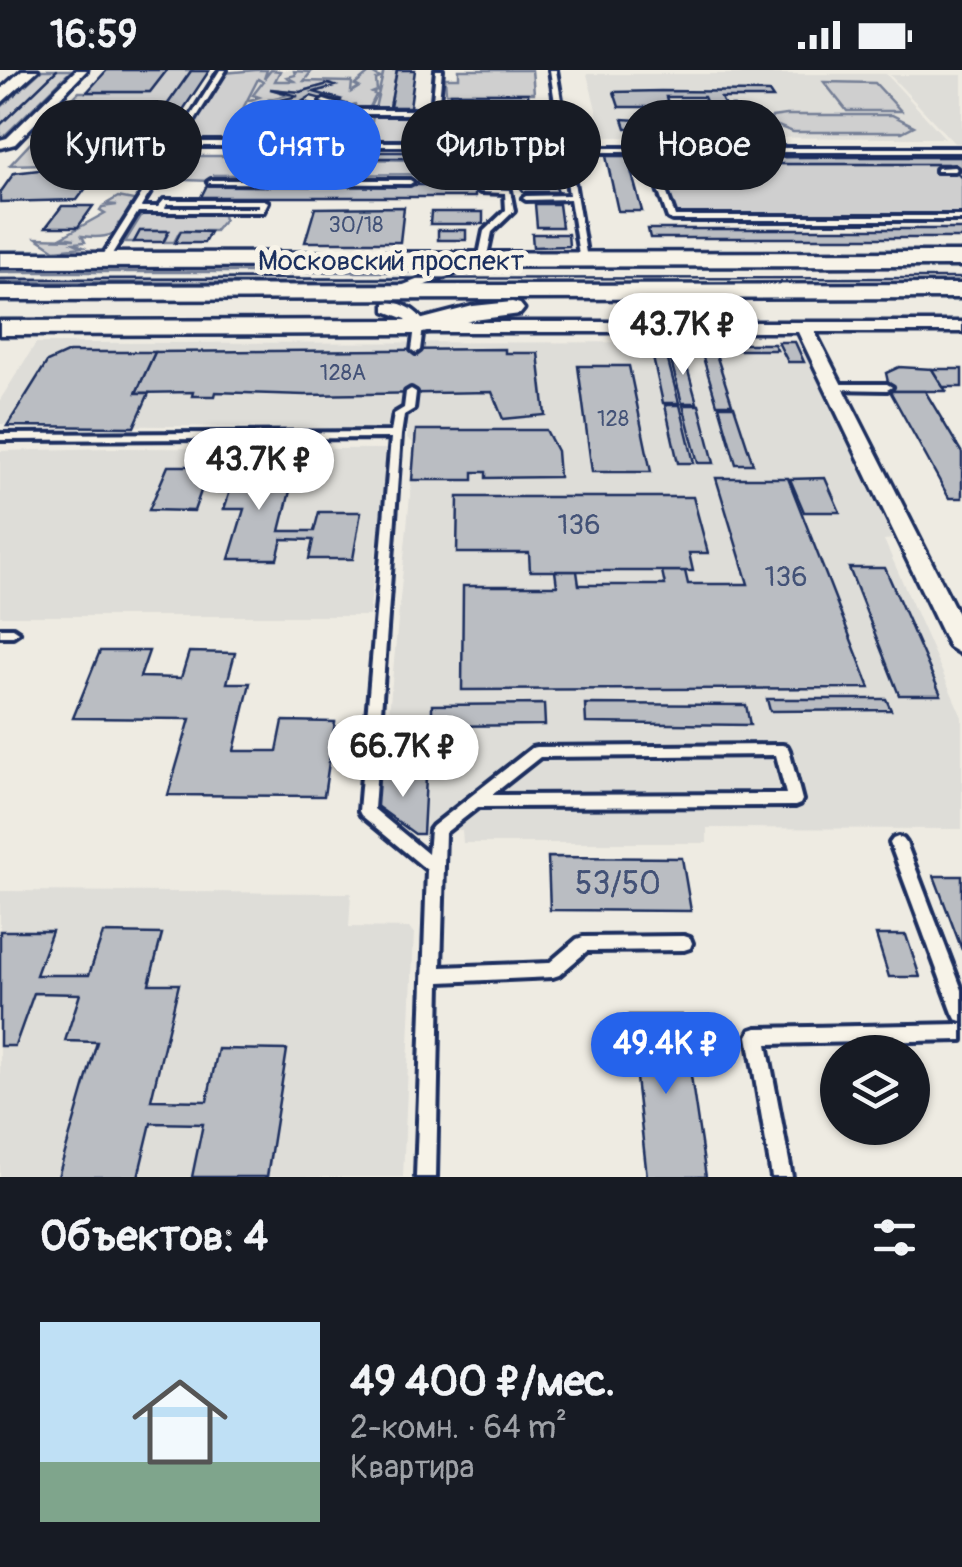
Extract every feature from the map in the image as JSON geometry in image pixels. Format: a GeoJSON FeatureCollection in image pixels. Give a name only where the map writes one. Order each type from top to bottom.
{"type":"FeatureCollection","features":[{"type":"Feature","properties":{"kind":"main road"},"geometry":{"type":"LineString","coordinates":[[0,99],[31,70]]}},
{"type":"Feature","properties":{"kind":"main road"},"geometry":{"type":"LineString","coordinates":[[0,260],[962,259]]}},
{"type":"Feature","properties":{"kind":"main road","name":"Московский проспект"},"geometry":{"type":"LineString","coordinates":[[0,308],[962,291]]}},
{"type":"Feature","properties":{"kind":"main road","name":"Московский проспект"},"geometry":{"type":"LineString","coordinates":[[0,292],[393,299],[534,307],[962,308]]}},
{"type":"Feature","properties":{"kind":"main road"},"geometry":{"type":"LineString","coordinates":[[0,328],[418,338],[473,314],[534,307]]}},
{"type":"Feature","properties":{"kind":"street"},"geometry":{"type":"LineString","coordinates":[[0,144],[11,141],[82,70]]}},
{"type":"Feature","properties":{"kind":"street"},"geometry":{"type":"LineString","coordinates":[[482,260],[393,299],[412,316],[418,338],[804,327],[962,327]]}},
{"type":"Feature","properties":{"kind":"street"},"geometry":{"type":"LineString","coordinates":[[804,327],[962,648]]}},
{"type":"Feature","properties":{"kind":"lane"},"geometry":{"type":"LineString","coordinates":[[202,105],[224,70]]}},
{"type":"Feature","properties":{"kind":"lane"},"geometry":{"type":"LineString","coordinates":[[436,100],[438,70]]}},
{"type":"Feature","properties":{"kind":"lane"},"geometry":{"type":"LineString","coordinates":[[553,70],[557,100]]}},
{"type":"Feature","properties":{"kind":"lane"},"geometry":{"type":"LineString","coordinates":[[202,145],[401,152]]}},
{"type":"Feature","properties":{"kind":"lane"},"geometry":{"type":"LineString","coordinates":[[786,150],[962,150]]}},
{"type":"Feature","properties":{"kind":"lane"},"geometry":{"type":"LineString","coordinates":[[938,170],[954,170]]}},
{"type":"Feature","properties":{"kind":"lane"},"geometry":{"type":"LineString","coordinates":[[211,182],[401,182]]}},
{"type":"Feature","properties":{"kind":"lane"},"geometry":{"type":"LineString","coordinates":[[104,260],[149,190]]}},
{"type":"Feature","properties":{"kind":"lane"},"geometry":{"type":"LineString","coordinates":[[571,190],[583,259]]}},
{"type":"Feature","properties":{"kind":"lane"},"geometry":{"type":"LineString","coordinates":[[662,190],[672,218],[962,218]]}},
{"type":"Feature","properties":{"kind":"lane"},"geometry":{"type":"LineString","coordinates":[[482,192],[508,192],[510,211],[488,231],[482,260]]}},
{"type":"Feature","properties":{"kind":"lane"},"geometry":{"type":"LineString","coordinates":[[526,198],[572,197]]}},
{"type":"Feature","properties":{"kind":"lane"},"geometry":{"type":"LineString","coordinates":[[136,210],[158,210],[260,210],[264,202],[164,202],[158,210]]}},
{"type":"Feature","properties":{"kind":"lane"},"geometry":{"type":"LineString","coordinates":[[834,388],[888,387]]}},
{"type":"Feature","properties":{"kind":"lane"},"geometry":{"type":"LineString","coordinates":[[411,392],[409,410],[399,414],[373,641],[366,810],[435,868]]}},
{"type":"Feature","properties":{"kind":"lane"},"geometry":{"type":"LineString","coordinates":[[0,437],[396,435]]}},
{"type":"Feature","properties":{"kind":"lane"},"geometry":{"type":"LineString","coordinates":[[426,1177],[438,830],[537,752],[782,750],[794,800],[475,801]]}},
{"type":"Feature","properties":{"kind":"lane"},"geometry":{"type":"LineString","coordinates":[[898,843],[962,1014]]}},
{"type":"Feature","properties":{"kind":"lane"},"geometry":{"type":"LineString","coordinates":[[432,975],[553,970],[583,944],[684,943]]}},
{"type":"Feature","properties":{"kind":"lane"},"geometry":{"type":"LineString","coordinates":[[782,1177],[757,1036],[962,1032]]}},
{"type":"Feature","properties":{"kind":"shaded area"},"geometry":{"type":"Polygon","coordinates":[[[42,70],[72,70],[41,100],[30,100],[30,111],[0,140],[0,108],[42,70]]]}},
{"type":"Feature","properties":{"kind":"shaded area"},"geometry":{"type":"Polygon","coordinates":[[[167,70],[192,70],[171,100],[71,100],[79,92],[150,92],[167,70]]]}},
{"type":"Feature","properties":{"kind":"shaded area"},"geometry":{"type":"Polygon","coordinates":[[[267,70],[384,70],[377,100],[248,100],[258,79],[267,70]]]}},
{"type":"Feature","properties":{"kind":"shaded area"},"geometry":{"type":"Polygon","coordinates":[[[267,70],[264,79],[271,70],[280,71],[275,81],[294,81],[287,77],[295,75],[294,71],[311,72],[304,81],[352,82],[351,92],[369,73],[345,70],[381,70],[372,73],[380,78],[376,80],[377,91],[372,93],[376,95],[374,100],[338,100],[314,93],[333,86],[328,84],[300,92],[272,89],[288,95],[250,100],[259,97],[253,95],[263,82],[258,79],[247,100],[222,100],[222,141],[202,141],[202,108],[224,73],[267,70]]]}},
{"type":"Feature","properties":{"kind":"shaded area"},"geometry":{"type":"Polygon","coordinates":[[[384,70],[397,70],[390,107],[401,108],[401,141],[381,141],[381,100],[377,100],[384,70]]]}},
{"type":"Feature","properties":{"kind":"shaded area"},"geometry":{"type":"Polygon","coordinates":[[[459,70],[532,70],[534,93],[446,93],[445,78],[459,78],[459,70]]]}},
{"type":"Feature","properties":{"kind":"shaded area"},"geometry":{"type":"Polygon","coordinates":[[[587,74],[886,74],[945,138],[786,138],[786,100],[621,100],[621,137],[603,137],[601,100],[594,100],[587,74]]]}},
{"type":"Feature","properties":{"kind":"shaded area"},"geometry":{"type":"Polygon","coordinates":[[[890,75],[962,75],[962,143],[954,143],[890,75]]]}},
{"type":"Feature","properties":{"kind":"shaded area"},"geometry":{"type":"Polygon","coordinates":[[[824,82],[875,83],[901,111],[847,111],[824,82]]]}},
{"type":"Feature","properties":{"kind":"shaded area"},"geometry":{"type":"Polygon","coordinates":[[[786,115],[892,115],[914,126],[902,132],[786,129],[786,115]]]}},
{"type":"Feature","properties":{"kind":"shaded area"},"geometry":{"type":"Polygon","coordinates":[[[30,144],[30,164],[10,165],[30,144]]]}},
{"type":"Feature","properties":{"kind":"shaded area"},"geometry":{"type":"Polygon","coordinates":[[[202,156],[222,156],[222,175],[202,181],[202,156]]]}},
{"type":"Feature","properties":{"kind":"shaded area"},"geometry":{"type":"Polygon","coordinates":[[[381,159],[401,160],[401,174],[381,174],[381,159]]]}},
{"type":"Feature","properties":{"kind":"shaded area"},"geometry":{"type":"Polygon","coordinates":[[[786,164],[948,164],[962,178],[962,217],[675,213],[666,190],[786,190],[786,164]]]}},
{"type":"Feature","properties":{"kind":"shaded area"},"geometry":{"type":"Polygon","coordinates":[[[118,197],[139,201],[123,223],[117,224],[123,226],[114,233],[82,236],[85,242],[74,243],[83,247],[55,250],[37,238],[75,239],[62,237],[105,213],[100,210],[102,207],[117,205],[106,204],[118,197]]]}},
{"type":"Feature","properties":{"kind":"shaded area"},"geometry":{"type":"Polygon","coordinates":[[[144,211],[223,215],[224,220],[215,231],[180,231],[174,242],[164,242],[169,231],[140,231],[134,242],[125,242],[144,211]]]}},
{"type":"Feature","properties":{"kind":"shaded area"},"geometry":{"type":"Polygon","coordinates":[[[467,261],[433,272],[0,272],[0,262],[467,261]]]}},
{"type":"Feature","properties":{"kind":"shaded area"},"geometry":{"type":"Polygon","coordinates":[[[431,278],[417,283],[0,282],[0,279],[431,278]]]}},
{"type":"Feature","properties":{"kind":"shaded area"},"geometry":{"type":"Polygon","coordinates":[[[803,342],[894,539],[884,540],[962,717],[962,829],[707,828],[707,843],[463,843],[462,830],[417,831],[380,806],[415,444],[407,438],[408,429],[0,424],[0,400],[36,343],[803,342]]]}},
{"type":"Feature","properties":{"kind":"shaded area"},"geometry":{"type":"Polygon","coordinates":[[[388,449],[369,616],[0,616],[0,451],[388,449]]]}},
{"type":"Feature","properties":{"kind":"shaded area"},"geometry":{"type":"Polygon","coordinates":[[[0,891],[351,893],[349,927],[409,928],[414,933],[403,1177],[0,1177],[0,891]]]}},
{"type":"Feature","properties":{"kind":"building"},"geometry":{"type":"Polygon","coordinates":[[[107,70],[167,70],[150,92],[87,92],[107,70]]]}},
{"type":"Feature","properties":{"kind":"building"},"geometry":{"type":"Polygon","coordinates":[[[397,70],[415,70],[411,100],[401,100],[401,107],[390,107],[397,70]]]}},
{"type":"Feature","properties":{"kind":"building"},"geometry":{"type":"Polygon","coordinates":[[[191,71],[209,71],[190,100],[171,100],[191,71]]]}},
{"type":"Feature","properties":{"kind":"building"},"geometry":{"type":"Polygon","coordinates":[[[328,84],[335,86],[314,92],[342,100],[311,96],[305,100],[281,100],[298,96],[270,89],[300,92],[328,84]]]}},
{"type":"Feature","properties":{"kind":"building"},"geometry":{"type":"Polygon","coordinates":[[[614,92],[769,92],[773,98],[666,97],[667,100],[621,100],[619,107],[614,92]]]}},
{"type":"Feature","properties":{"kind":"building"},"geometry":{"type":"Polygon","coordinates":[[[451,93],[528,93],[529,100],[511,97],[451,97],[451,93]]]}},
{"type":"Feature","properties":{"kind":"building"},"geometry":{"type":"Polygon","coordinates":[[[381,152],[401,152],[401,158],[381,158],[381,152]]]}},
{"type":"Feature","properties":{"kind":"building"},"geometry":{"type":"Polygon","coordinates":[[[606,156],[621,156],[621,190],[636,190],[642,211],[618,211],[606,156]]]}},
{"type":"Feature","properties":{"kind":"building"},"geometry":{"type":"Polygon","coordinates":[[[962,157],[962,178],[948,164],[786,164],[786,158],[962,157]]]}},
{"type":"Feature","properties":{"kind":"building"},"geometry":{"type":"Polygon","coordinates":[[[30,171],[30,190],[84,190],[77,200],[0,202],[0,193],[14,173],[30,171]]]}},
{"type":"Feature","properties":{"kind":"building"},"geometry":{"type":"Polygon","coordinates":[[[207,185],[222,185],[222,190],[381,190],[381,185],[401,185],[401,190],[475,190],[475,197],[201,197],[207,185]]]}},
{"type":"Feature","properties":{"kind":"building"},"geometry":{"type":"Polygon","coordinates":[[[522,190],[558,192],[524,192],[522,190]]]}},
{"type":"Feature","properties":{"kind":"building"},"geometry":{"type":"Polygon","coordinates":[[[535,204],[559,204],[562,227],[537,227],[535,204]]]}},
{"type":"Feature","properties":{"kind":"building"},"geometry":{"type":"Polygon","coordinates":[[[62,206],[93,206],[78,227],[46,227],[62,206]]]}},
{"type":"Feature","properties":{"kind":"building"},"geometry":{"type":"Polygon","coordinates":[[[404,207],[400,242],[305,242],[315,208],[404,207]]]}},
{"type":"Feature","properties":{"kind":"building"},"geometry":{"type":"Polygon","coordinates":[[[431,212],[483,212],[483,224],[430,224],[431,212]]]}},
{"type":"Feature","properties":{"kind":"building"},"geometry":{"type":"Polygon","coordinates":[[[648,229],[962,229],[962,238],[650,238],[648,229]]]}},
{"type":"Feature","properties":{"kind":"building"},"geometry":{"type":"Polygon","coordinates":[[[438,230],[466,230],[466,240],[438,240],[438,230]]]}},
{"type":"Feature","properties":{"kind":"building"},"geometry":{"type":"Polygon","coordinates":[[[140,231],[169,231],[163,242],[134,242],[140,231]]]}},
{"type":"Feature","properties":{"kind":"building"},"geometry":{"type":"Polygon","coordinates":[[[181,231],[210,232],[204,243],[175,243],[181,231]]]}},
{"type":"Feature","properties":{"kind":"building"},"geometry":{"type":"Polygon","coordinates":[[[532,234],[568,234],[569,246],[533,247],[532,234]]]}},
{"type":"Feature","properties":{"kind":"building"},"geometry":{"type":"Polygon","coordinates":[[[778,342],[795,342],[804,362],[788,362],[778,342]]]}},
{"type":"Feature","properties":{"kind":"building"},"geometry":{"type":"Polygon","coordinates":[[[635,344],[774,344],[777,350],[636,350],[635,344]]]}},
{"type":"Feature","properties":{"kind":"building"},"geometry":{"type":"Polygon","coordinates":[[[505,349],[505,353],[538,353],[545,415],[503,419],[492,392],[216,392],[215,396],[192,396],[193,392],[136,393],[155,352],[505,349]]]}},
{"type":"Feature","properties":{"kind":"building"},"geometry":{"type":"Polygon","coordinates":[[[69,352],[155,352],[136,393],[149,393],[134,427],[7,426],[47,362],[69,352]]]}},
{"type":"Feature","properties":{"kind":"building"},"geometry":{"type":"Polygon","coordinates":[[[652,353],[666,353],[679,403],[663,403],[652,353]]]}},
{"type":"Feature","properties":{"kind":"building"},"geometry":{"type":"Polygon","coordinates":[[[669,353],[683,353],[697,403],[682,403],[669,353]]]}},
{"type":"Feature","properties":{"kind":"building"},"geometry":{"type":"Polygon","coordinates":[[[702,354],[716,354],[732,404],[717,404],[702,354]]]}},
{"type":"Feature","properties":{"kind":"building"},"geometry":{"type":"Polygon","coordinates":[[[578,366],[629,366],[651,472],[592,472],[578,366]]]}},
{"type":"Feature","properties":{"kind":"building"},"geometry":{"type":"Polygon","coordinates":[[[899,367],[932,369],[946,391],[890,391],[886,373],[899,367]]]}},
{"type":"Feature","properties":{"kind":"building"},"geometry":{"type":"Polygon","coordinates":[[[932,369],[962,369],[962,387],[943,387],[932,369]]]}},
{"type":"Feature","properties":{"kind":"building"},"geometry":{"type":"Polygon","coordinates":[[[890,391],[925,391],[962,453],[962,498],[949,498],[890,391]]]}},
{"type":"Feature","properties":{"kind":"building"},"geometry":{"type":"Polygon","coordinates":[[[665,405],[680,405],[694,463],[678,463],[665,405]]]}},
{"type":"Feature","properties":{"kind":"building"},"geometry":{"type":"Polygon","coordinates":[[[683,405],[699,405],[714,463],[698,463],[683,405]]]}},
{"type":"Feature","properties":{"kind":"building"},"geometry":{"type":"Polygon","coordinates":[[[719,406],[734,406],[753,464],[736,464],[719,406]]]}},
{"type":"Feature","properties":{"kind":"building"},"geometry":{"type":"Polygon","coordinates":[[[416,430],[546,430],[557,451],[559,477],[486,478],[486,472],[473,472],[473,480],[412,480],[416,430]]]}},
{"type":"Feature","properties":{"kind":"building"},"geometry":{"type":"Polygon","coordinates":[[[168,466],[208,466],[202,483],[235,484],[240,467],[278,467],[273,487],[291,487],[280,531],[314,531],[319,512],[361,512],[353,559],[309,559],[313,540],[282,539],[277,559],[229,559],[244,509],[224,509],[230,491],[201,491],[194,511],[149,510],[168,466]]]}},
{"type":"Feature","properties":{"kind":"building"},"geometry":{"type":"Polygon","coordinates":[[[716,478],[788,478],[870,688],[462,690],[463,586],[557,586],[555,571],[577,571],[579,585],[665,585],[662,571],[685,571],[688,584],[748,584],[716,478]]]}},
{"type":"Feature","properties":{"kind":"building"},"geometry":{"type":"Polygon","coordinates":[[[825,478],[840,512],[804,512],[790,479],[825,478]]]}},
{"type":"Feature","properties":{"kind":"building"},"geometry":{"type":"Polygon","coordinates":[[[458,497],[693,497],[708,553],[689,553],[693,571],[530,571],[529,553],[457,553],[458,497]]]}},
{"type":"Feature","properties":{"kind":"building"},"geometry":{"type":"Polygon","coordinates":[[[849,568],[885,568],[941,695],[899,695],[849,568]]]}},
{"type":"Feature","properties":{"kind":"building"},"geometry":{"type":"Polygon","coordinates":[[[100,651],[149,651],[140,677],[181,678],[189,652],[235,653],[227,683],[250,683],[234,751],[277,751],[283,721],[335,722],[324,796],[168,795],[190,719],[73,718],[100,651]]]}},
{"type":"Feature","properties":{"kind":"building"},"geometry":{"type":"Polygon","coordinates":[[[767,699],[886,699],[891,710],[770,711],[767,699]]]}},
{"type":"Feature","properties":{"kind":"building"},"geometry":{"type":"Polygon","coordinates":[[[544,704],[545,725],[432,726],[432,705],[544,704]]]}},
{"type":"Feature","properties":{"kind":"building"},"geometry":{"type":"Polygon","coordinates":[[[585,704],[746,705],[750,725],[586,723],[585,704]]]}},
{"type":"Feature","properties":{"kind":"building"},"geometry":{"type":"Polygon","coordinates":[[[380,745],[417,746],[416,769],[377,768],[380,745]]]}},
{"type":"Feature","properties":{"kind":"building"},"geometry":{"type":"Polygon","coordinates":[[[377,777],[426,777],[423,834],[415,834],[375,805],[377,777]]]}},
{"type":"Feature","properties":{"kind":"building"},"geometry":{"type":"Polygon","coordinates":[[[548,857],[682,858],[691,911],[550,910],[548,857]]]}},
{"type":"Feature","properties":{"kind":"building"},"geometry":{"type":"Polygon","coordinates":[[[934,876],[962,876],[962,950],[934,876]]]}},
{"type":"Feature","properties":{"kind":"building"},"geometry":{"type":"Polygon","coordinates":[[[0,931],[52,931],[36,975],[89,975],[103,933],[162,934],[149,984],[179,984],[151,1100],[207,1101],[218,1049],[287,1050],[267,1177],[192,1177],[203,1124],[151,1123],[138,1177],[58,1177],[97,1042],[65,1041],[80,994],[34,993],[15,1046],[0,1046],[0,931]]]}},
{"type":"Feature","properties":{"kind":"building"},"geometry":{"type":"Polygon","coordinates":[[[876,935],[906,935],[920,977],[889,977],[876,935]]]}},
{"type":"Feature","properties":{"kind":"building"},"geometry":{"type":"Polygon","coordinates":[[[629,1015],[682,1015],[706,1177],[647,1177],[629,1015]]]}},
{"type":"Feature","properties":{"kind":"tram line"},"geometry":{"type":"LineString","coordinates":[[0,125],[57,70]]}},
{"type":"Feature","properties":{"kind":"tram line"},"geometry":{"type":"LineString","coordinates":[[0,279],[962,278]]}}]}
